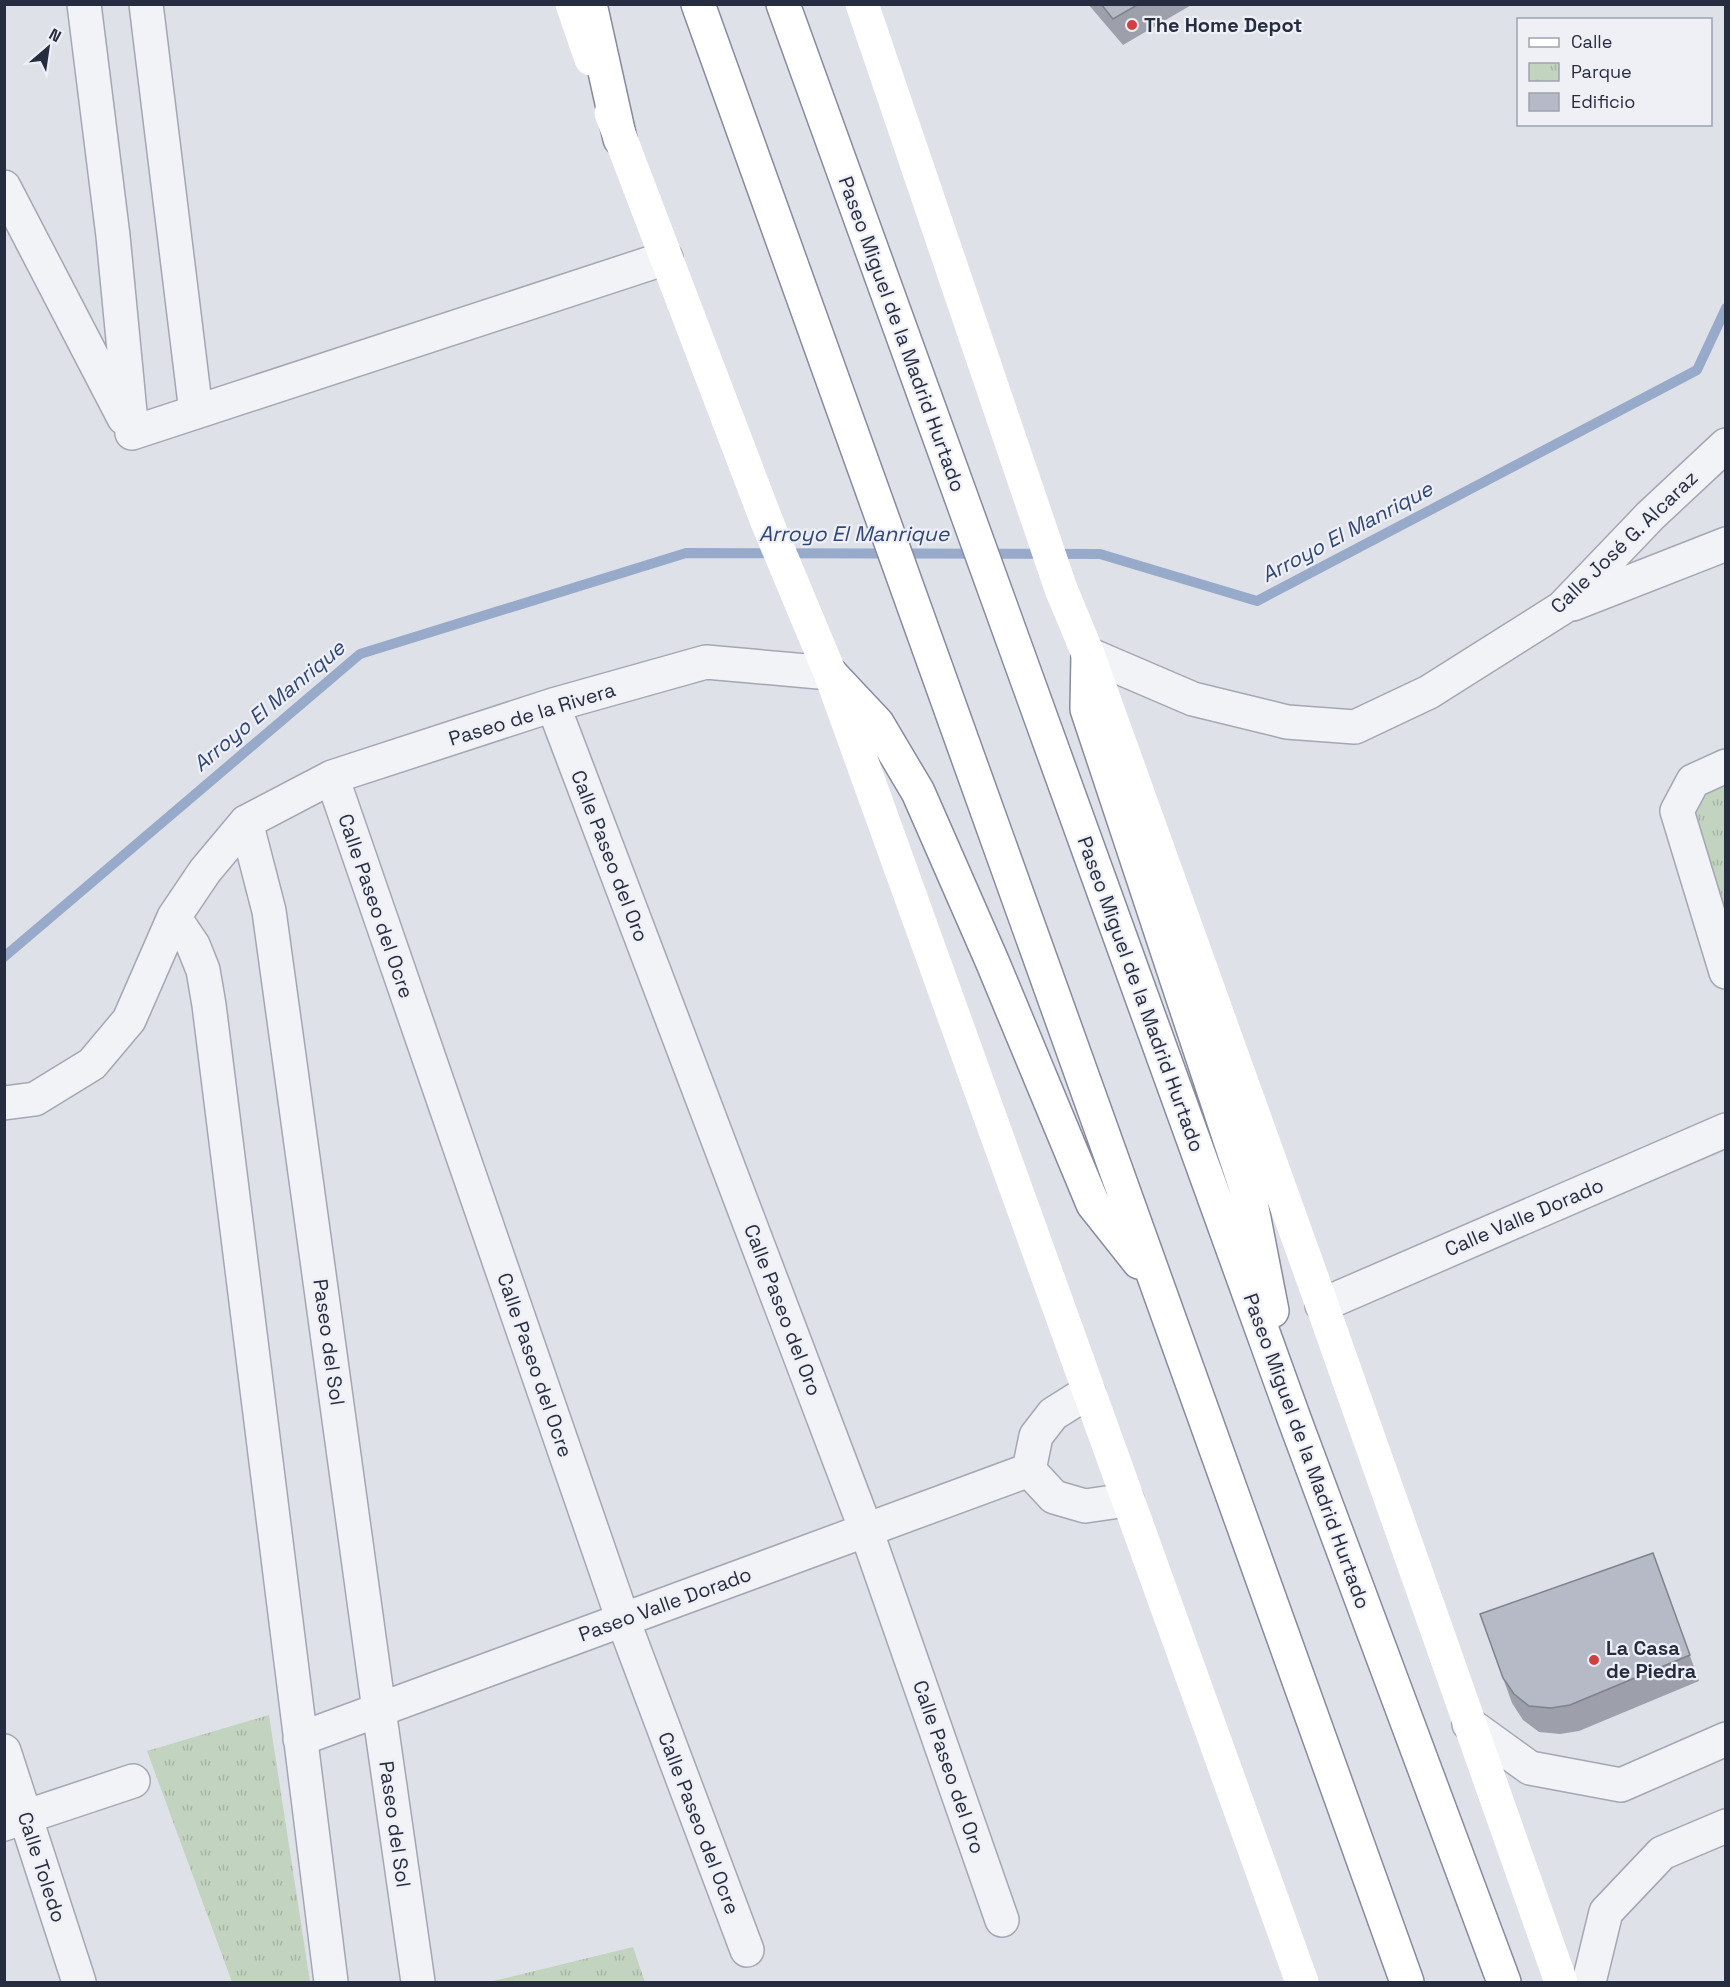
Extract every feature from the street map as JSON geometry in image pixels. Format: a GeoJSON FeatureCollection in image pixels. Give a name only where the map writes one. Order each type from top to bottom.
{"type":"FeatureCollection","features":[{"type":"Feature","properties":{"kind":"main road"},"geometry":{"type":"LineString","coordinates":[[572,4],[620,139],[767,522],[830,673],[1302,1983]]}},
{"type":"Feature","properties":{"kind":"main road"},"geometry":{"type":"LineString","coordinates":[[590,4],[620,139]]}},
{"type":"Feature","properties":{"kind":"main road"},"geometry":{"type":"LineString","coordinates":[[698,4],[1407,1983]]}},
{"type":"Feature","properties":{"kind":"main road","name":"Paseo Miguel de la Madrid Hurtado"},"geometry":{"type":"LineString","coordinates":[[783,4],[1295,1421],[1504,1983]]}},
{"type":"Feature","properties":{"kind":"main road"},"geometry":{"type":"LineString","coordinates":[[862,4],[1061,589],[1088,654],[1322,1305],[1561,1983]]}},
{"type":"Feature","properties":{"kind":"main road"},"geometry":{"type":"LineString","coordinates":[[1088,654],[1087,709],[1251,1203],[1295,1421]]}},
{"type":"Feature","properties":{"kind":"main road"},"geometry":{"type":"LineString","coordinates":[[830,673],[877,723],[918,792],[992,961],[1093,1204],[1156,1283]]}},
{"type":"Feature","properties":{"kind":"street"},"geometry":{"type":"LineString","coordinates":[[84,4],[113,236],[132,433]]}},
{"type":"Feature","properties":{"kind":"street"},"geometry":{"type":"LineString","coordinates":[[146,4],[196,412]]}},
{"type":"Feature","properties":{"kind":"street"},"geometry":{"type":"LineString","coordinates":[[4,187],[132,433]]}},
{"type":"Feature","properties":{"kind":"street"},"geometry":{"type":"LineString","coordinates":[[132,433],[666,258]]}},
{"type":"Feature","properties":{"kind":"street","name":"Calle José G. Alcaraz"},"geometry":{"type":"LineString","coordinates":[[1088,654],[1193,699],[1287,722],[1355,727],[1429,692],[1562,608],[1650,516],[1725,445]]}},
{"type":"Feature","properties":{"kind":"street"},"geometry":{"type":"LineString","coordinates":[[1562,608],[1725,544]]}},
{"type":"Feature","properties":{"kind":"street","name":"Paseo de la Rivera"},"geometry":{"type":"LineString","coordinates":[[246,822],[332,777],[553,705],[706,662],[830,673]]}},
{"type":"Feature","properties":{"kind":"street","name":"Calle Paseo del Oro"},"geometry":{"type":"LineString","coordinates":[[553,705],[866,1530],[1002,1920]]}},
{"type":"Feature","properties":{"kind":"street"},"geometry":{"type":"LineString","coordinates":[[1725,766],[1693,780],[1677,811],[1725,972]]}},
{"type":"Feature","properties":{"kind":"street","name":"Calle Paseo del Ocre"},"geometry":{"type":"LineString","coordinates":[[332,777],[623,1620],[747,1950]]}},
{"type":"Feature","properties":{"kind":"street"},"geometry":{"type":"LineString","coordinates":[[4,1103],[35,1099],[92,1064],[129,1020],[174,917],[205,871],[246,822]]}},
{"type":"Feature","properties":{"kind":"street","name":"Paseo del Sol"},"geometry":{"type":"LineString","coordinates":[[246,822],[269,911],[418,1983]]}},
{"type":"Feature","properties":{"kind":"street"},"geometry":{"type":"LineString","coordinates":[[174,917],[193,945],[203,970],[209,1005],[331,1983]]}},
{"type":"Feature","properties":{"kind":"street","name":"Calle Valle Dorado"},"geometry":{"type":"LineString","coordinates":[[1322,1305],[1725,1130]]}},
{"type":"Feature","properties":{"kind":"street"},"geometry":{"type":"LineString","coordinates":[[1088,1392],[1053,1414],[1036,1436],[1029,1470],[1054,1497],[1085,1506],[1127,1500]]}},
{"type":"Feature","properties":{"kind":"street","name":"Paseo Valle Dorado"},"geometry":{"type":"LineString","coordinates":[[300,1739],[1029,1470]]}},
{"type":"Feature","properties":{"kind":"street"},"geometry":{"type":"LineString","coordinates":[[1469,1724],[1530,1768],[1621,1785],[1725,1739]]}},
{"type":"Feature","properties":{"kind":"street","name":"Calle Toledo"},"geometry":{"type":"LineString","coordinates":[[4,1751],[15,1820],[79,1983]]}},
{"type":"Feature","properties":{"kind":"street"},"geometry":{"type":"LineString","coordinates":[[15,1820],[133,1781]]}},
{"type":"Feature","properties":{"kind":"street"},"geometry":{"type":"LineString","coordinates":[[1589,1983],[1606,1912],[1662,1853],[1725,1826]]}},
{"type":"Feature","properties":{"kind":"green space"},"geometry":{"type":"Polygon","coordinates":[[[1725,778],[1725,922],[1692,815],[1710,785],[1725,778]]]}},
{"type":"Feature","properties":{"kind":"green space"},"geometry":{"type":"Polygon","coordinates":[[[269,1715],[310,1982],[232,1982],[147,1751],[269,1715]]]}},
{"type":"Feature","properties":{"kind":"green space"},"geometry":{"type":"Polygon","coordinates":[[[633,1947],[645,1982],[489,1982],[633,1947]]]}},
{"type":"Feature","properties":{"kind":"building"},"geometry":{"type":"Polygon","coordinates":[[[1101,4],[1139,4],[1113,19],[1101,4]]]}},
{"type":"Feature","properties":{"kind":"building","name":"La Casa de Piedra"},"geometry":{"type":"Polygon","coordinates":[[[1653,1553],[1690,1655],[1570,1705],[1551,1708],[1529,1706],[1514,1694],[1503,1678],[1480,1614],[1653,1553]]]}},
{"type":"Feature","properties":{"kind":"waterway","name":"Arroyo El Manrique"},"geometry":{"type":"LineString","coordinates":[[4,957],[360,654],[686,553],[1100,554],[1257,601],[1697,370],[1726,308]]}},
{"type":"Feature","properties":{"kind":"place","name":"The Home Depot"},"geometry":{"type":"Point","coordinates":[1132,25]}},
{"type":"Feature","properties":{"kind":"place","name":"La Casa de Piedra"},"geometry":{"type":"Point","coordinates":[1594,1660]}}]}
